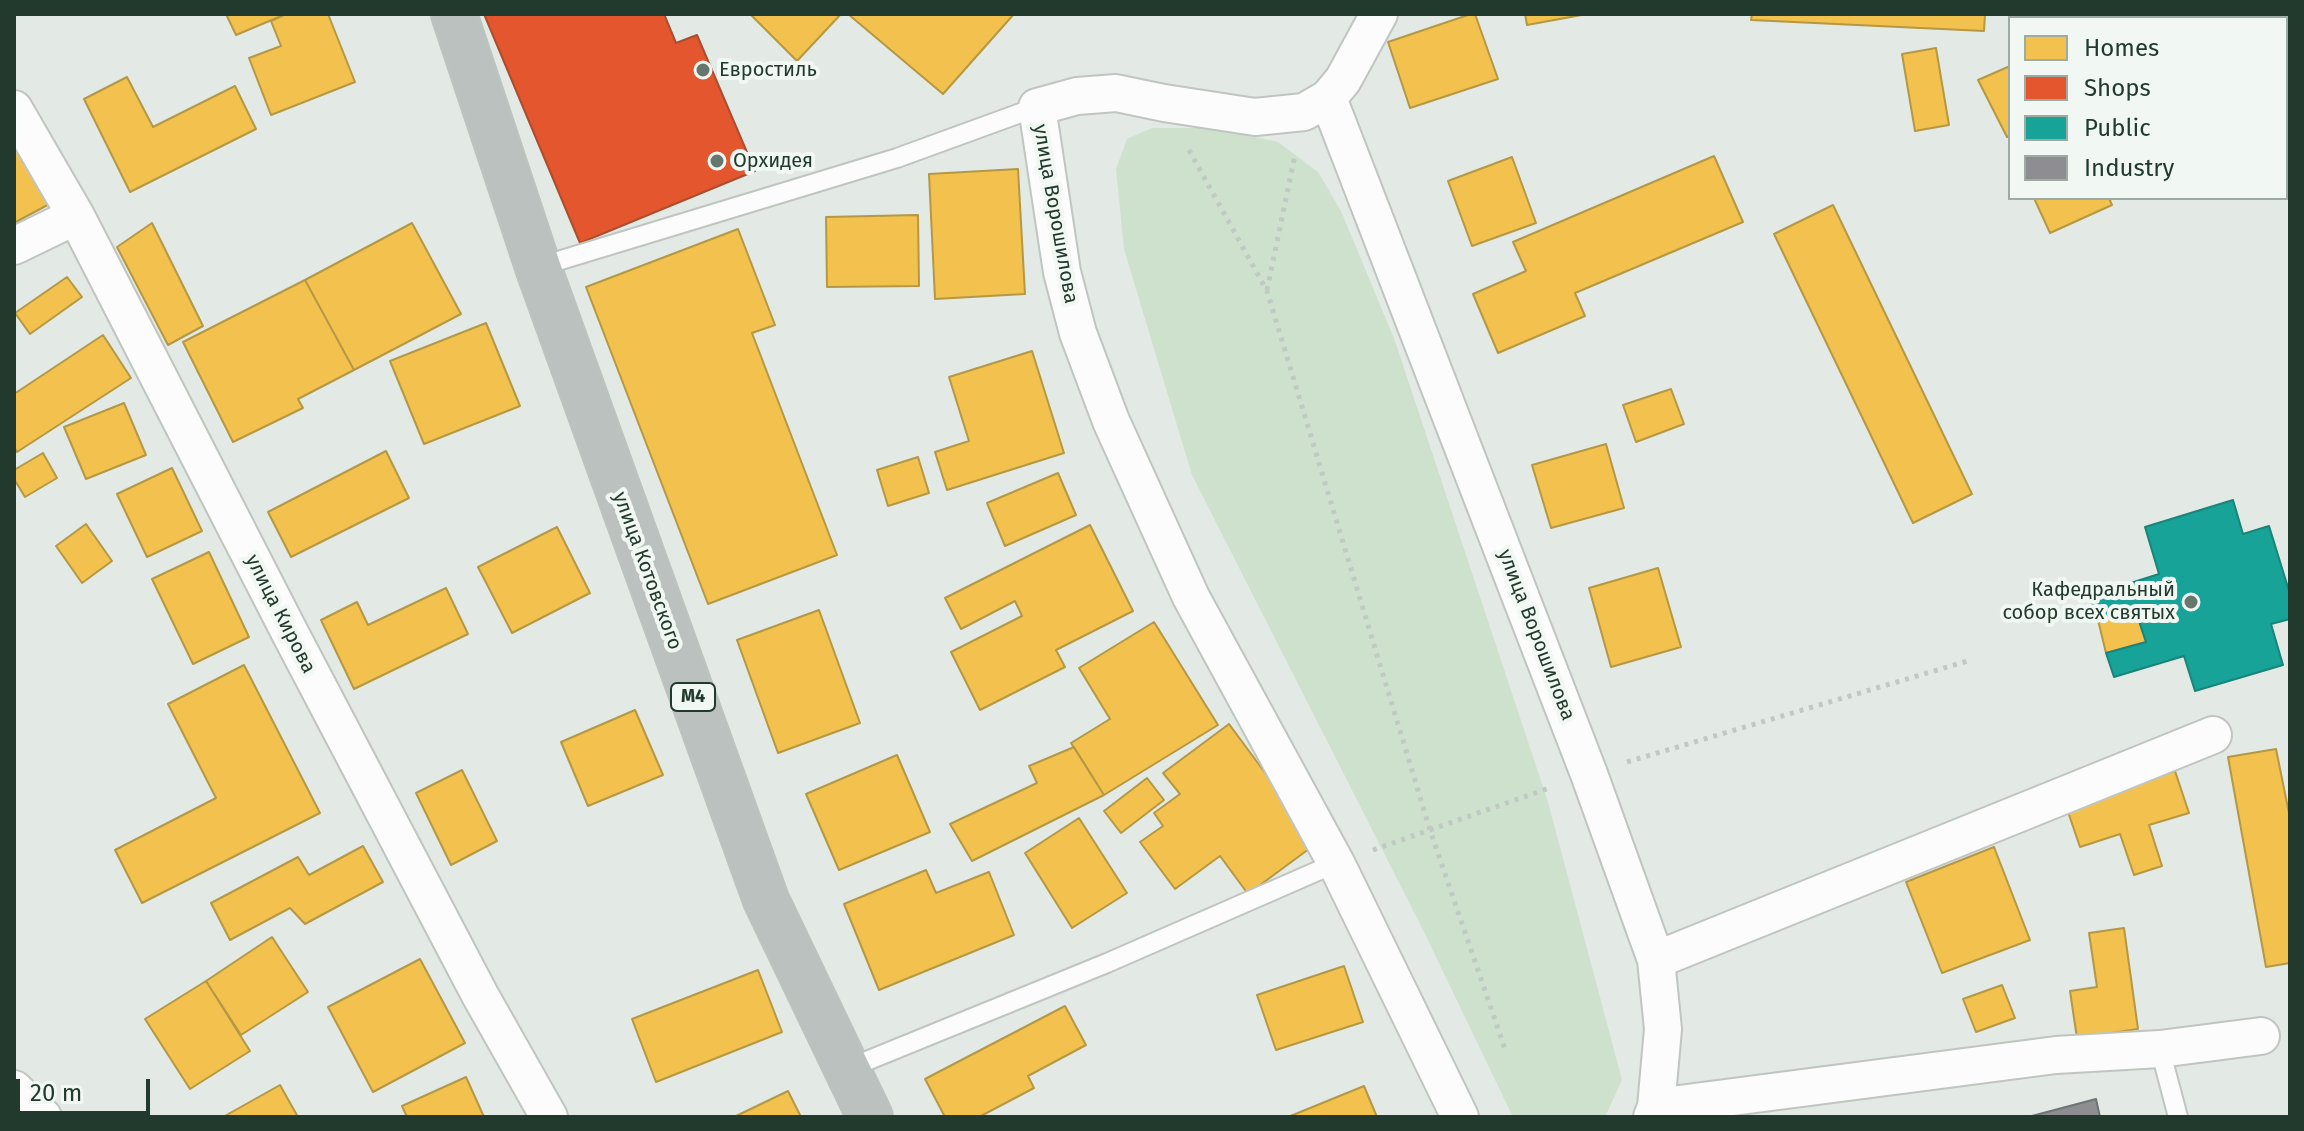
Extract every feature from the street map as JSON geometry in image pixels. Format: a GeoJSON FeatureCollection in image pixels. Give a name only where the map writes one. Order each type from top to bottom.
{"type":"FeatureCollection","features":[{"type":"Feature","properties":{"kind":"highway","name":"улица Котовского"},"geometry":{"type":"LineString","coordinates":[[454,14],[538,267],[766,900],[870,1117]]}},
{"type":"Feature","properties":{"kind":"street"},"geometry":{"type":"LineString","coordinates":[[1316,105],[1343,80],[1379,14]]}},
{"type":"Feature","properties":{"kind":"street","name":"улица Ворошилова"},"geometry":{"type":"LineString","coordinates":[[1460,1117],[1336,863],[1191,597],[1111,421],[1078,333],[1062,272],[1037,107],[1077,96],[1116,93],[1255,117],[1316,105],[1589,774],[1656,960],[1663,1029],[1654,1112]]}},
{"type":"Feature","properties":{"kind":"street","name":"улица Кирова"},"geometry":{"type":"LineString","coordinates":[[14,109],[76,216],[291,635],[545,1115]]}},
{"type":"Feature","properties":{"kind":"street"},"geometry":{"type":"LineString","coordinates":[[14,246],[76,216]]}},
{"type":"Feature","properties":{"kind":"street"},"geometry":{"type":"LineString","coordinates":[[1656,960],[2213,735]]}},
{"type":"Feature","properties":{"kind":"street"},"geometry":{"type":"LineString","coordinates":[[1654,1112],[2056,1055],[2160,1049],[2261,1036]]}},
{"type":"Feature","properties":{"kind":"street"},"geometry":{"type":"LineString","coordinates":[[14,1089],[43,1117]]}},
{"type":"Feature","properties":{"kind":"lane"},"geometry":{"type":"LineString","coordinates":[[538,267],[897,158],[1037,107]]}},
{"type":"Feature","properties":{"kind":"lane"},"geometry":{"type":"LineString","coordinates":[[847,1069],[1107,963],[1336,863]]}},
{"type":"Feature","properties":{"kind":"lane"},"geometry":{"type":"LineString","coordinates":[[2160,1049],[2178,1117]]}},
{"type":"Feature","properties":{"kind":"path"},"geometry":{"type":"LineString","coordinates":[[1164,103],[1267,291],[1430,830],[1505,1049]]}},
{"type":"Feature","properties":{"kind":"path"},"geometry":{"type":"LineString","coordinates":[[1267,291],[1316,105]]}},
{"type":"Feature","properties":{"kind":"path"},"geometry":{"type":"LineString","coordinates":[[1336,863],[1589,774],[1971,660]]}},
{"type":"Feature","properties":{"kind":"green space"},"geometry":{"type":"Polygon","coordinates":[[[1152,128],[1212,128],[1278,142],[1318,172],[1341,211],[1395,341],[1548,802],[1622,1080],[1605,1117],[1513,1117],[1423,930],[1192,475],[1124,249],[1116,169],[1127,139],[1152,128]]]}},
{"type":"Feature","properties":{"kind":"building: Homes"},"geometry":{"type":"Polygon","coordinates":[[[226,14],[286,14],[236,35],[226,14]]]}},
{"type":"Feature","properties":{"kind":"building: Homes"},"geometry":{"type":"Polygon","coordinates":[[[286,14],[328,14],[355,82],[271,115],[249,58],[281,46],[271,21],[286,14]]]}},
{"type":"Feature","properties":{"kind":"building: Homes"},"geometry":{"type":"Polygon","coordinates":[[[750,14],[841,14],[797,61],[750,14]]]}},
{"type":"Feature","properties":{"kind":"building: Homes"},"geometry":{"type":"Polygon","coordinates":[[[848,14],[1014,14],[943,94],[848,14]]]}},
{"type":"Feature","properties":{"kind":"building: Homes"},"geometry":{"type":"Polygon","coordinates":[[[1475,14],[1498,79],[1410,108],[1388,42],[1475,14]]]}},
{"type":"Feature","properties":{"kind":"building: Homes"},"geometry":{"type":"Polygon","coordinates":[[[1525,14],[1587,14],[1527,25],[1525,14]]]}},
{"type":"Feature","properties":{"kind":"building: Homes"},"geometry":{"type":"Polygon","coordinates":[[[1752,14],[1985,14],[1984,31],[1751,20],[1752,14]]]}},
{"type":"Feature","properties":{"kind":"building: Homes"},"geometry":{"type":"Polygon","coordinates":[[[1936,48],[1949,125],[1915,131],[1902,54],[1936,48]]]}},
{"type":"Feature","properties":{"kind":"building: Homes"},"geometry":{"type":"Polygon","coordinates":[[[2288,52],[2290,52],[2288,166],[2288,52]]]}},
{"type":"Feature","properties":{"kind":"building: Homes"},"geometry":{"type":"Polygon","coordinates":[[[2008,67],[2008,137],[2007,137],[1978,80],[2008,67]]]}},
{"type":"Feature","properties":{"kind":"building: Homes"},"geometry":{"type":"Polygon","coordinates":[[[127,77],[153,127],[235,86],[256,129],[130,192],[84,99],[127,77]]]}},
{"type":"Feature","properties":{"kind":"building: Homes"},"geometry":{"type":"Polygon","coordinates":[[[24,146],[55,201],[14,223],[14,151],[24,146]]]}},
{"type":"Feature","properties":{"kind":"building: Homes"},"geometry":{"type":"Polygon","coordinates":[[[1714,156],[1743,222],[1575,293],[1585,316],[1498,353],[1473,294],[1526,271],[1513,242],[1714,156]]]}},
{"type":"Feature","properties":{"kind":"building: Homes"},"geometry":{"type":"Polygon","coordinates":[[[1512,157],[1536,223],[1472,246],[1448,181],[1512,157]]]}},
{"type":"Feature","properties":{"kind":"building: Homes"},"geometry":{"type":"Polygon","coordinates":[[[1018,169],[1025,294],[935,299],[929,174],[1018,169]]]}},
{"type":"Feature","properties":{"kind":"building: Homes"},"geometry":{"type":"Polygon","coordinates":[[[2035,200],[2110,200],[2112,205],[2050,233],[2035,200]]]}},
{"type":"Feature","properties":{"kind":"building: Homes"},"geometry":{"type":"Polygon","coordinates":[[[1833,205],[1972,494],[1913,523],[1774,234],[1833,205]]]}},
{"type":"Feature","properties":{"kind":"building: Homes"},"geometry":{"type":"Polygon","coordinates":[[[918,215],[919,286],[827,287],[826,217],[918,215]]]}},
{"type":"Feature","properties":{"kind":"building: Homes"},"geometry":{"type":"Polygon","coordinates":[[[152,223],[203,326],[168,345],[117,247],[152,223]]]}},
{"type":"Feature","properties":{"kind":"building: Homes"},"geometry":{"type":"Polygon","coordinates":[[[412,223],[461,314],[354,370],[305,280],[412,223]]]}},
{"type":"Feature","properties":{"kind":"building: Homes"},"geometry":{"type":"Polygon","coordinates":[[[738,229],[775,325],[752,333],[837,555],[708,604],[586,287],[738,229]]]}},
{"type":"Feature","properties":{"kind":"building: Homes"},"geometry":{"type":"Polygon","coordinates":[[[67,277],[82,297],[30,334],[15,313],[67,277]]]}},
{"type":"Feature","properties":{"kind":"building: Homes"},"geometry":{"type":"Polygon","coordinates":[[[305,280],[354,370],[298,399],[303,408],[233,442],[183,342],[305,280]]]}},
{"type":"Feature","properties":{"kind":"building: Homes"},"geometry":{"type":"Polygon","coordinates":[[[486,323],[520,406],[424,444],[390,361],[486,323]]]}},
{"type":"Feature","properties":{"kind":"building: Homes"},"geometry":{"type":"Polygon","coordinates":[[[103,335],[131,378],[17,452],[14,447],[14,394],[103,335]]]}},
{"type":"Feature","properties":{"kind":"building: Homes"},"geometry":{"type":"Polygon","coordinates":[[[1032,351],[1064,453],[947,490],[935,452],[969,441],[949,377],[1032,351]]]}},
{"type":"Feature","properties":{"kind":"building: Homes"},"geometry":{"type":"Polygon","coordinates":[[[1671,389],[1684,424],[1636,442],[1623,405],[1671,389]]]}},
{"type":"Feature","properties":{"kind":"building: Homes"},"geometry":{"type":"Polygon","coordinates":[[[124,403],[146,455],[86,479],[64,427],[124,403]]]}},
{"type":"Feature","properties":{"kind":"building: Homes"},"geometry":{"type":"Polygon","coordinates":[[[1606,444],[1624,508],[1551,528],[1532,465],[1606,444]]]}},
{"type":"Feature","properties":{"kind":"building: Homes"},"geometry":{"type":"Polygon","coordinates":[[[386,451],[409,498],[291,557],[268,512],[386,451]]]}},
{"type":"Feature","properties":{"kind":"building: Homes"},"geometry":{"type":"Polygon","coordinates":[[[43,453],[57,478],[25,497],[14,479],[14,470],[43,453]]]}},
{"type":"Feature","properties":{"kind":"building: Homes"},"geometry":{"type":"Polygon","coordinates":[[[918,457],[929,493],[888,506],[877,470],[918,457]]]}},
{"type":"Feature","properties":{"kind":"building: Homes"},"geometry":{"type":"Polygon","coordinates":[[[172,468],[202,531],[147,557],[117,494],[172,468]]]}},
{"type":"Feature","properties":{"kind":"building: Homes"},"geometry":{"type":"Polygon","coordinates":[[[1058,473],[1076,515],[1005,546],[987,503],[1058,473]]]}},
{"type":"Feature","properties":{"kind":"building: Homes"},"geometry":{"type":"Polygon","coordinates":[[[86,524],[112,561],[82,583],[56,546],[86,524]]]}},
{"type":"Feature","properties":{"kind":"building: Homes"},"geometry":{"type":"Polygon","coordinates":[[[1090,525],[1133,611],[1056,650],[1065,667],[980,710],[951,652],[1022,616],[1015,601],[961,629],[945,598],[1090,525]]]}},
{"type":"Feature","properties":{"kind":"building: Homes"},"geometry":{"type":"Polygon","coordinates":[[[557,527],[590,593],[512,633],[478,567],[557,527]]]}},
{"type":"Feature","properties":{"kind":"building: Homes"},"geometry":{"type":"Polygon","coordinates":[[[209,552],[249,637],[193,664],[152,579],[209,552]]]}},
{"type":"Feature","properties":{"kind":"building: Homes"},"geometry":{"type":"Polygon","coordinates":[[[1658,568],[1681,647],[1611,667],[1589,588],[1658,568]]]}},
{"type":"Feature","properties":{"kind":"building: Homes"},"geometry":{"type":"Polygon","coordinates":[[[446,588],[468,634],[354,689],[321,620],[357,602],[368,625],[446,588]]]}},
{"type":"Feature","properties":{"kind":"building: Homes"},"geometry":{"type":"Polygon","coordinates":[[[2135,609],[2146,642],[2106,653],[2098,620],[2135,609]]]}},
{"type":"Feature","properties":{"kind":"building: Homes"},"geometry":{"type":"Polygon","coordinates":[[[819,610],[860,723],[778,753],[737,640],[819,610]]]}},
{"type":"Feature","properties":{"kind":"building: Homes"},"geometry":{"type":"Polygon","coordinates":[[[1154,622],[1218,725],[1104,795],[1071,743],[1110,719],[1079,668],[1154,622]]]}},
{"type":"Feature","properties":{"kind":"building: Homes"},"geometry":{"type":"Polygon","coordinates":[[[244,665],[320,813],[142,903],[115,850],[216,798],[168,704],[244,665]]]}},
{"type":"Feature","properties":{"kind":"building: Homes"},"geometry":{"type":"Polygon","coordinates":[[[635,710],[663,775],[588,806],[561,742],[635,710]]]}},
{"type":"Feature","properties":{"kind":"building: Homes"},"geometry":{"type":"Polygon","coordinates":[[[1229,724],[1317,843],[1248,894],[1220,856],[1175,889],[1140,842],[1163,826],[1154,813],[1180,794],[1163,773],[1229,724]]]}},
{"type":"Feature","properties":{"kind":"building: Homes"},"geometry":{"type":"Polygon","coordinates":[[[1074,747],[1104,795],[972,861],[950,824],[1037,783],[1029,766],[1074,747]]]}},
{"type":"Feature","properties":{"kind":"building: Homes"},"geometry":{"type":"Polygon","coordinates":[[[2276,749],[2290,818],[2290,963],[2266,967],[2228,757],[2276,749]]]}},
{"type":"Feature","properties":{"kind":"building: Homes"},"geometry":{"type":"Polygon","coordinates":[[[897,755],[930,832],[839,870],[806,794],[897,755]]]}},
{"type":"Feature","properties":{"kind":"building: Homes"},"geometry":{"type":"Polygon","coordinates":[[[462,770],[497,841],[451,865],[416,793],[462,770]]]}},
{"type":"Feature","properties":{"kind":"building: Homes"},"geometry":{"type":"Polygon","coordinates":[[[2175,771],[2189,813],[2149,825],[2162,866],[2134,875],[2120,834],[2080,847],[2066,806],[2175,771]]]}},
{"type":"Feature","properties":{"kind":"building: Homes"},"geometry":{"type":"Polygon","coordinates":[[[1147,778],[1164,800],[1121,833],[1104,811],[1147,778]]]}},
{"type":"Feature","properties":{"kind":"building: Homes"},"geometry":{"type":"Polygon","coordinates":[[[1079,818],[1127,893],[1072,928],[1025,853],[1079,818]]]}},
{"type":"Feature","properties":{"kind":"building: Homes"},"geometry":{"type":"Polygon","coordinates":[[[363,846],[383,882],[305,924],[290,908],[230,940],[211,903],[298,857],[309,875],[363,846]]]}},
{"type":"Feature","properties":{"kind":"building: Homes"},"geometry":{"type":"Polygon","coordinates":[[[1994,847],[2030,940],[1942,973],[1906,882],[1994,847]]]}},
{"type":"Feature","properties":{"kind":"building: Homes"},"geometry":{"type":"Polygon","coordinates":[[[926,870],[936,893],[989,872],[1014,935],[879,990],[844,904],[926,870]]]}},
{"type":"Feature","properties":{"kind":"building: Homes"},"geometry":{"type":"Polygon","coordinates":[[[2124,928],[2138,1029],[2077,1038],[2070,991],[2097,987],[2089,933],[2124,928]]]}},
{"type":"Feature","properties":{"kind":"building: Homes"},"geometry":{"type":"Polygon","coordinates":[[[272,937],[308,992],[241,1035],[206,981],[272,937]]]}},
{"type":"Feature","properties":{"kind":"building: Homes"},"geometry":{"type":"Polygon","coordinates":[[[420,959],[465,1043],[373,1092],[328,1007],[420,959]]]}},
{"type":"Feature","properties":{"kind":"building: Homes"},"geometry":{"type":"Polygon","coordinates":[[[1344,966],[1363,1022],[1276,1050],[1257,995],[1344,966]]]}},
{"type":"Feature","properties":{"kind":"building: Homes"},"geometry":{"type":"Polygon","coordinates":[[[758,970],[782,1032],[656,1082],[632,1019],[758,970]]]}},
{"type":"Feature","properties":{"kind":"building: Homes"},"geometry":{"type":"Polygon","coordinates":[[[206,981],[250,1051],[190,1089],[145,1019],[206,981]]]}},
{"type":"Feature","properties":{"kind":"building: Homes"},"geometry":{"type":"Polygon","coordinates":[[[2002,985],[2015,1018],[1976,1032],[1963,999],[2002,985]]]}},
{"type":"Feature","properties":{"kind":"building: Homes"},"geometry":{"type":"Polygon","coordinates":[[[1065,1006],[1086,1045],[1028,1076],[1034,1088],[979,1117],[945,1117],[925,1079],[1065,1006]]]}},
{"type":"Feature","properties":{"kind":"building: Homes"},"geometry":{"type":"Polygon","coordinates":[[[466,1077],[484,1117],[407,1117],[402,1106],[466,1077]]]}},
{"type":"Feature","properties":{"kind":"building: Homes"},"geometry":{"type":"Polygon","coordinates":[[[280,1085],[298,1117],[223,1117],[280,1085]]]}},
{"type":"Feature","properties":{"kind":"building: Homes"},"geometry":{"type":"Polygon","coordinates":[[[1364,1086],[1377,1117],[1288,1117],[1364,1086]]]}},
{"type":"Feature","properties":{"kind":"building: Homes"},"geometry":{"type":"Polygon","coordinates":[[[788,1091],[801,1117],[734,1117],[788,1091]]]}},
{"type":"Feature","properties":{"kind":"building: Shops"},"geometry":{"type":"Polygon","coordinates":[[[484,14],[664,14],[676,43],[697,35],[755,171],[580,243],[484,14]]]}},
{"type":"Feature","properties":{"kind":"building: Public","name":"Кафедральный собор всех святых"},"geometry":{"type":"Polygon","coordinates":[[[2233,500],[2243,534],[2269,526],[2290,594],[2290,619],[2271,624],[2283,665],[2195,691],[2184,656],[2114,677],[2106,653],[2146,642],[2135,609],[2098,620],[2090,596],[2159,574],[2145,527],[2233,500]]]}},
{"type":"Feature","properties":{"kind":"building: Industry"},"geometry":{"type":"Polygon","coordinates":[[[2096,1099],[2100,1117],[2028,1117],[2096,1099]]]}},
{"type":"Feature","properties":{"kind":"place","name":"Евростиль"},"geometry":{"type":"Point","coordinates":[703,70]}},
{"type":"Feature","properties":{"kind":"place","name":"Орхидея"},"geometry":{"type":"Point","coordinates":[717,161]}},
{"type":"Feature","properties":{"kind":"place","name":"Кафедральный собор всех святых"},"geometry":{"type":"Point","coordinates":[2191,602]}}]}
